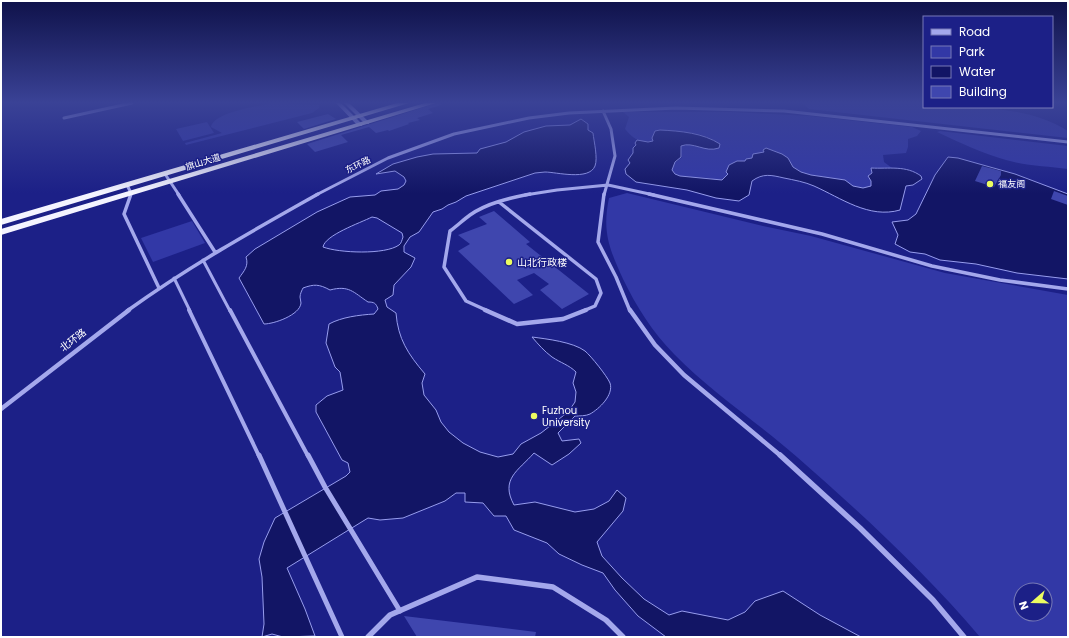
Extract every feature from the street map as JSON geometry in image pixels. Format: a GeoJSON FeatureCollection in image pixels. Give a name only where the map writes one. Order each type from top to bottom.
{"type":"FeatureCollection","features":[{"type":"Feature","properties":{"kind":"highway","name":"旗山大道"},"geometry":{"type":"LineString","coordinates":[[1,222],[165,174],[317,133]]}},
{"type":"Feature","properties":{"kind":"highway","name":"旗山大道"},"geometry":{"type":"LineString","coordinates":[[1,232],[169,182],[323,133]]}},
{"type":"Feature","properties":{"kind":"street","name":"东环路"},"geometry":{"type":"LineString","coordinates":[[174,278],[215,252],[347,178],[388,158],[425,144],[462,133]]}},
{"type":"Feature","properties":{"kind":"street"},"geometry":{"type":"LineString","coordinates":[[612,133],[615,156],[608,185],[604,194],[598,242],[616,277],[631,312],[655,345],[684,375],[790,463],[860,528],[934,600],[964,637]]}},
{"type":"Feature","properties":{"kind":"street","name":"东环路"},"geometry":{"type":"LineString","coordinates":[[983,133],[1068,142]]}},
{"type":"Feature","properties":{"kind":"street"},"geometry":{"type":"LineString","coordinates":[[165,174],[215,252]]}},
{"type":"Feature","properties":{"kind":"street"},"geometry":{"type":"LineString","coordinates":[[127,185],[131,193],[124,214],[159,288]]}},
{"type":"Feature","properties":{"kind":"street"},"geometry":{"type":"LineString","coordinates":[[499,202],[596,279],[600,293],[595,306],[563,320],[517,324],[466,301],[444,267],[450,231],[472,213],[499,202],[584,187],[608,185],[822,234],[932,266],[1000,280],[1068,289]]}},
{"type":"Feature","properties":{"kind":"street"},"geometry":{"type":"LineString","coordinates":[[203,260],[325,487],[400,611]]}},
{"type":"Feature","properties":{"kind":"street"},"geometry":{"type":"LineString","coordinates":[[174,278],[307,556],[342,637]]}},
{"type":"Feature","properties":{"kind":"street","name":"北环路"},"geometry":{"type":"LineString","coordinates":[[1,409],[79,347],[174,278]]}},
{"type":"Feature","properties":{"kind":"street"},"geometry":{"type":"LineString","coordinates":[[368,637],[390,615],[477,577],[553,587],[606,620],[623,637]]}},
{"type":"Feature","properties":{"kind":"green space"},"geometry":{"type":"Polygon","coordinates":[[[178,133],[214,133],[183,141],[178,133]]]}},
{"type":"Feature","properties":{"kind":"green space"},"geometry":{"type":"Polygon","coordinates":[[[222,133],[234,133],[186,145],[185,143],[222,133]]]}},
{"type":"Feature","properties":{"kind":"green space"},"geometry":{"type":"Polygon","coordinates":[[[629,133],[920,133],[917,136],[908,139],[906,153],[883,155],[884,162],[892,168],[871,168],[871,186],[863,188],[853,186],[845,180],[801,172],[793,167],[788,158],[773,150],[754,154],[752,158],[746,159],[745,161],[737,161],[729,165],[728,174],[722,180],[718,181],[710,178],[688,178],[679,176],[672,170],[675,163],[682,157],[681,146],[685,144],[720,144],[702,135],[691,133],[681,133],[645,142],[632,136],[629,133]]]}},
{"type":"Feature","properties":{"kind":"green space"},"geometry":{"type":"Polygon","coordinates":[[[939,133],[955,133],[1068,146],[1068,169],[1014,162],[971,148],[939,133]]]}},
{"type":"Feature","properties":{"kind":"green space"},"geometry":{"type":"Polygon","coordinates":[[[1021,133],[1068,133],[1068,138],[1021,133]]]}},
{"type":"Feature","properties":{"kind":"green space"},"geometry":{"type":"Polygon","coordinates":[[[627,193],[811,236],[945,273],[1068,295],[1068,637],[980,637],[915,566],[869,521],[797,457],[688,368],[666,346],[652,328],[639,309],[623,279],[608,240],[606,221],[609,198],[627,193]]]}},
{"type":"Feature","properties":{"kind":"green space"},"geometry":{"type":"Polygon","coordinates":[[[192,221],[205,243],[153,262],[141,238],[192,221]]]}},
{"type":"Feature","properties":{"kind":"water"},"geometry":{"type":"Polygon","coordinates":[[[523,133],[593,133],[596,150],[596,163],[592,171],[586,173],[572,175],[545,172],[535,173],[466,196],[442,209],[433,212],[419,232],[410,237],[404,246],[404,252],[415,258],[411,267],[394,285],[393,295],[385,300],[387,307],[396,313],[399,331],[405,346],[425,374],[422,383],[424,395],[436,410],[441,422],[449,432],[463,443],[480,452],[498,457],[513,454],[521,444],[541,433],[568,412],[575,402],[576,392],[573,383],[576,372],[549,355],[532,337],[560,341],[580,348],[585,351],[599,366],[610,383],[611,388],[608,397],[594,412],[588,415],[575,416],[558,433],[562,441],[579,439],[581,443],[569,454],[552,465],[534,453],[517,471],[510,482],[509,488],[510,496],[514,505],[535,502],[575,512],[594,509],[609,501],[617,490],[626,498],[623,511],[597,542],[602,556],[644,599],[669,615],[682,611],[728,620],[745,612],[755,601],[783,591],[820,615],[861,637],[666,637],[638,616],[615,590],[603,573],[559,554],[547,543],[514,530],[506,516],[494,516],[483,503],[465,502],[465,493],[456,493],[445,501],[403,518],[380,520],[368,518],[287,568],[315,636],[283,637],[272,634],[262,637],[264,624],[262,577],[259,559],[264,542],[275,518],[346,476],[350,472],[348,463],[342,460],[316,412],[316,405],[327,396],[343,390],[340,372],[335,367],[326,343],[329,324],[345,318],[374,314],[378,309],[374,303],[368,302],[350,290],[342,288],[330,290],[313,285],[303,288],[300,296],[300,307],[291,315],[280,321],[264,324],[239,278],[246,266],[246,257],[255,249],[317,212],[350,197],[375,195],[381,191],[398,189],[404,185],[406,181],[404,177],[395,171],[376,174],[393,164],[433,154],[477,153],[480,149],[506,142],[523,133]],[[372,217],[336,234],[325,243],[323,247],[350,252],[373,252],[392,248],[400,244],[403,237],[402,233],[377,218],[372,217]]]}},
{"type":"Feature","properties":{"kind":"water"},"geometry":{"type":"Polygon","coordinates":[[[654,133],[688,133],[706,137],[720,144],[719,148],[714,149],[690,145],[681,146],[681,157],[675,162],[672,170],[675,174],[680,176],[722,180],[728,174],[726,172],[729,165],[737,161],[745,161],[746,159],[752,158],[753,154],[764,152],[763,150],[766,148],[788,158],[793,167],[801,172],[845,180],[853,186],[863,188],[871,186],[871,181],[868,176],[872,173],[871,168],[909,170],[921,176],[922,179],[913,185],[906,186],[900,210],[889,212],[866,210],[811,185],[796,180],[771,176],[756,178],[752,181],[749,195],[739,201],[716,198],[687,190],[636,182],[626,174],[625,169],[630,163],[628,160],[633,153],[633,148],[636,145],[635,143],[637,140],[648,142],[653,141],[652,138],[654,133]]]}},
{"type":"Feature","properties":{"kind":"water"},"geometry":{"type":"Polygon","coordinates":[[[948,157],[958,158],[1015,174],[1068,194],[1068,279],[1017,273],[976,264],[940,260],[925,254],[910,252],[895,244],[898,235],[892,222],[908,220],[916,214],[935,175],[948,157]]]}},
{"type":"Feature","properties":{"kind":"building"},"geometry":{"type":"Polygon","coordinates":[[[343,133],[349,133],[341,135],[348,142],[315,152],[307,144],[343,133]]]}},
{"type":"Feature","properties":{"kind":"building"},"geometry":{"type":"Polygon","coordinates":[[[982,166],[1001,171],[1001,175],[994,187],[975,181],[982,166]]]}},
{"type":"Feature","properties":{"kind":"building"},"geometry":{"type":"Polygon","coordinates":[[[1054,191],[1068,196],[1068,205],[1051,199],[1054,191]]]}},
{"type":"Feature","properties":{"kind":"building","name":"山北行政楼"},"geometry":{"type":"Polygon","coordinates":[[[494,211],[530,242],[526,244],[589,294],[562,309],[540,290],[549,284],[534,273],[517,280],[533,295],[514,304],[458,251],[470,244],[458,235],[487,224],[479,217],[494,211]]]}},
{"type":"Feature","properties":{"kind":"building"},"geometry":{"type":"Polygon","coordinates":[[[404,616],[536,632],[535,637],[417,637],[404,616]]]}},
{"type":"Feature","properties":{"kind":"place","name":"福友阁"},"geometry":{"type":"Point","coordinates":[990,184]}},
{"type":"Feature","properties":{"kind":"place","name":"山北行政楼"},"geometry":{"type":"Point","coordinates":[509,262]}},
{"type":"Feature","properties":{"kind":"place","name":"Fuzhou University"},"geometry":{"type":"Point","coordinates":[534,416]}}]}
